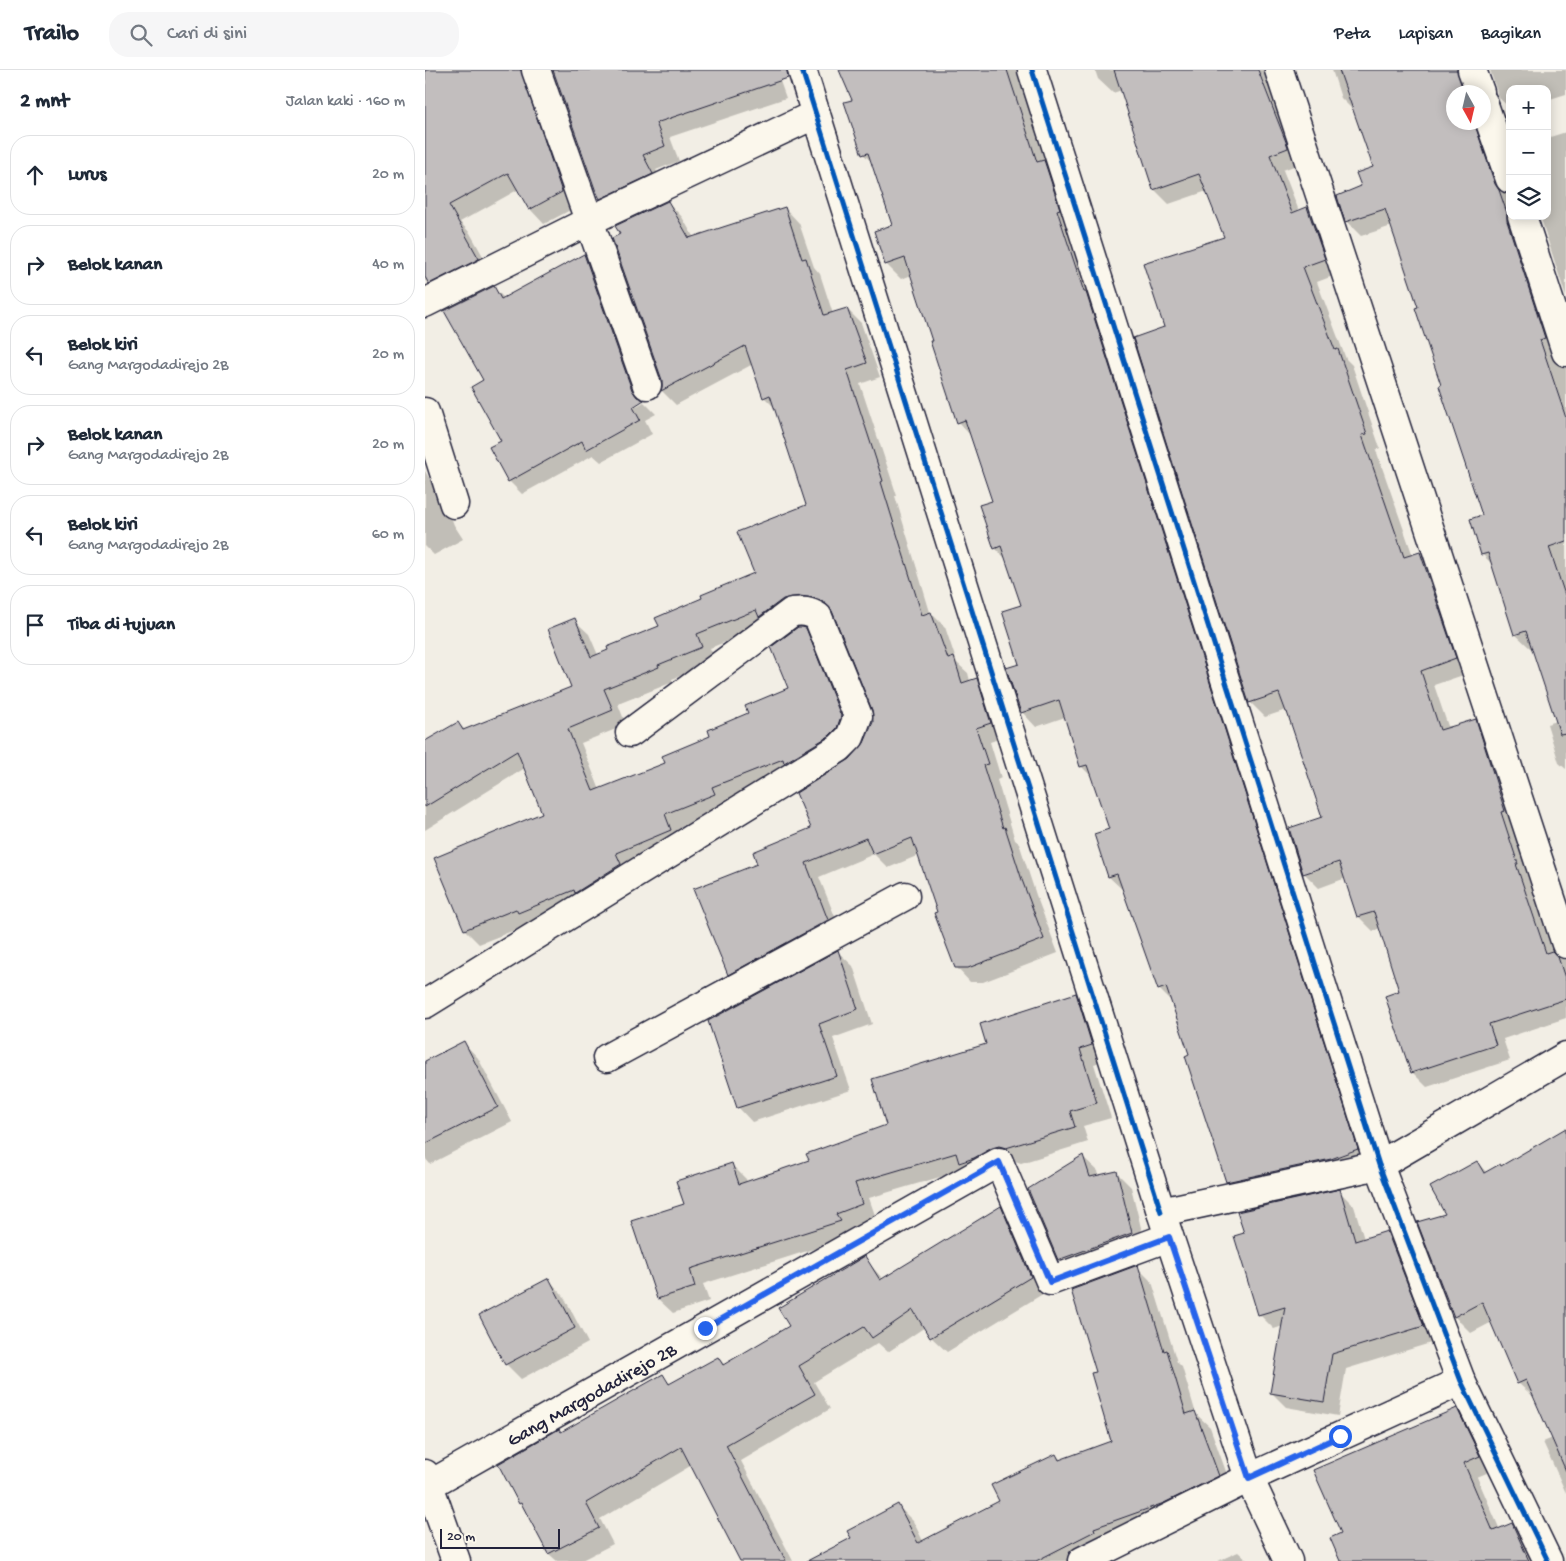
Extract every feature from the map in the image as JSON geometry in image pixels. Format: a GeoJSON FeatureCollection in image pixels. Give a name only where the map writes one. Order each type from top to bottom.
{"type":"FeatureCollection","features":[{"type":"Feature","properties":{"kind":"street"},"geometry":{"type":"LineString","coordinates":[[536,70],[647,385]]}},
{"type":"Feature","properties":{"kind":"street"},"geometry":{"type":"LineString","coordinates":[[802,70],[1165,1224],[1249,1478],[1288,1561]]}},
{"type":"Feature","properties":{"kind":"street"},"geometry":{"type":"LineString","coordinates":[[1032,70],[1379,1165],[1461,1380],[1547,1561]]}},
{"type":"Feature","properties":{"kind":"street"},"geometry":{"type":"LineString","coordinates":[[1279,70],[1566,944]]}},
{"type":"Feature","properties":{"kind":"street"},"geometry":{"type":"LineString","coordinates":[[1472,70],[1477,85]]}},
{"type":"Feature","properties":{"kind":"street"},"geometry":{"type":"LineString","coordinates":[[425,303],[589,221],[816,114]]}},
{"type":"Feature","properties":{"kind":"street"},"geometry":{"type":"LineString","coordinates":[[1491,125],[1509,175]]}},
{"type":"Feature","properties":{"kind":"street"},"geometry":{"type":"LineString","coordinates":[[1523,220],[1566,352]]}},
{"type":"Feature","properties":{"kind":"street"},"geometry":{"type":"LineString","coordinates":[[425,412],[454,504]]}},
{"type":"Feature","properties":{"kind":"street"},"geometry":{"type":"LineString","coordinates":[[425,1004],[839,748],[850,737],[859,716],[818,617],[810,612],[801,611],[792,612],[630,733]]}},
{"type":"Feature","properties":{"kind":"street"},"geometry":{"type":"LineString","coordinates":[[607,1058],[905,896]]}},
{"type":"Feature","properties":{"kind":"street"},"geometry":{"type":"LineString","coordinates":[[1165,1224],[1379,1165],[1566,1056]]}},
{"type":"Feature","properties":{"kind":"street","name":"Gang Margodadirejo 2B"},"geometry":{"type":"LineString","coordinates":[[427,1479],[999,1162],[1050,1282],[1165,1224]]}},
{"type":"Feature","properties":{"kind":"street"},"geometry":{"type":"LineString","coordinates":[[1082,1561],[1249,1478],[1461,1380]]}},
{"type":"Feature","properties":{"kind":"street"},"geometry":{"type":"LineString","coordinates":[[427,1479],[456,1561]]}},
{"type":"Feature","properties":{"kind":"building"},"geometry":{"type":"Polygon","coordinates":[[[425,70],[521,70],[562,192],[529,210],[508,173],[449,205],[479,259],[429,284],[425,277],[425,70]]]}},
{"type":"Feature","properties":{"kind":"building"},"geometry":{"type":"Polygon","coordinates":[[[553,70],[787,70],[788,78],[656,123],[665,146],[643,155],[653,174],[600,199],[553,70]]]}},
{"type":"Feature","properties":{"kind":"building"},"geometry":{"type":"Polygon","coordinates":[[[839,70],[1007,70],[1037,162],[1044,160],[1048,172],[1060,209],[1057,210],[1084,292],[1086,292],[1358,1149],[1331,1159],[1226,1182],[1185,1056],[1189,1054],[1166,987],[1158,990],[1117,874],[1108,877],[1094,834],[1109,829],[1087,765],[1080,767],[1059,700],[1021,713],[1006,668],[1019,664],[1002,611],[1021,605],[1001,546],[994,549],[979,505],[992,501],[965,420],[957,423],[905,258],[885,265],[874,231],[892,225],[868,153],[862,155],[844,102],[852,100],[839,70]]]}},
{"type":"Feature","properties":{"kind":"building"},"geometry":{"type":"Polygon","coordinates":[[[1114,70],[1258,70],[1288,147],[1270,155],[1292,213],[1307,207],[1325,259],[1303,267],[1335,350],[1338,349],[1367,434],[1362,435],[1404,557],[1420,552],[1456,658],[1421,671],[1440,730],[1476,719],[1505,811],[1501,812],[1518,864],[1516,864],[1546,953],[1552,951],[1558,957],[1566,981],[1566,999],[1489,1024],[1496,1045],[1411,1073],[1385,996],[1399,991],[1374,912],[1357,917],[1339,862],[1303,874],[1289,828],[1322,817],[1279,693],[1249,703],[1133,338],[1164,327],[1143,263],[1224,237],[1199,174],[1153,190],[1114,70]]]}},
{"type":"Feature","properties":{"kind":"building"},"geometry":{"type":"Polygon","coordinates":[[[1339,70],[1457,70],[1462,85],[1446,85],[1446,130],[1477,130],[1506,210],[1506,220],[1545,338],[1540,340],[1566,418],[1566,541],[1549,547],[1566,598],[1566,733],[1560,734],[1526,631],[1514,635],[1488,553],[1481,555],[1470,519],[1482,515],[1439,386],[1441,385],[1415,308],[1418,307],[1385,209],[1345,222],[1337,196],[1361,186],[1356,173],[1373,167],[1339,70]]]}},
{"type":"Feature","properties":{"kind":"building"},"geometry":{"type":"Polygon","coordinates":[[[668,201],[689,238],[785,207],[802,259],[806,258],[824,315],[847,308],[867,363],[847,370],[883,481],[881,482],[922,615],[931,612],[948,659],[954,657],[962,683],[977,678],[991,723],[976,728],[988,764],[983,765],[1003,828],[1005,827],[1044,939],[968,968],[955,968],[934,913],[937,912],[912,838],[873,854],[866,838],[806,863],[828,920],[728,975],[693,889],[757,864],[753,852],[811,828],[796,793],[850,759],[864,743],[873,722],[872,710],[832,611],[818,599],[800,596],[783,599],[759,617],[756,610],[697,634],[702,647],[604,689],[613,710],[568,729],[593,791],[665,763],[662,756],[710,736],[708,730],[748,713],[745,706],[788,688],[771,647],[798,627],[802,627],[806,628],[841,716],[837,728],[829,736],[784,763],[783,759],[712,787],[715,794],[665,814],[671,830],[616,853],[621,864],[575,893],[574,890],[518,913],[516,909],[464,930],[434,858],[542,813],[517,751],[425,807],[425,741],[458,722],[463,730],[571,687],[548,629],[575,618],[591,657],[608,650],[607,647],[659,626],[655,618],[702,598],[701,595],[754,573],[737,532],[806,505],[770,395],[763,398],[745,346],[661,391],[662,380],[612,238],[620,234],[615,226],[668,201]]]}},
{"type":"Feature","properties":{"kind":"building"},"geometry":{"type":"Polygon","coordinates":[[[584,254],[632,390],[637,397],[644,400],[633,407],[640,420],[586,450],[582,441],[508,482],[489,447],[501,441],[471,387],[483,380],[444,311],[494,286],[501,299],[584,254]]]}},
{"type":"Feature","properties":{"kind":"building"},"geometry":{"type":"Polygon","coordinates":[[[838,950],[858,1009],[819,1024],[837,1076],[737,1108],[708,1021],[838,950]]]}},
{"type":"Feature","properties":{"kind":"building"},"geometry":{"type":"Polygon","coordinates":[[[1076,993],[1092,1045],[1080,1049],[1097,1103],[1070,1111],[1075,1127],[1006,1148],[999,1146],[992,1148],[974,1158],[959,1163],[956,1153],[855,1183],[862,1204],[836,1214],[841,1221],[690,1269],[695,1287],[657,1299],[631,1221],[684,1204],[676,1181],[732,1163],[739,1184],[809,1160],[806,1154],[886,1125],[872,1079],[986,1044],[980,1024],[1076,993]]]}},
{"type":"Feature","properties":{"kind":"building"},"geometry":{"type":"Polygon","coordinates":[[[464,1041],[498,1107],[425,1144],[425,1061],[464,1041]]]}},
{"type":"Feature","properties":{"kind":"building"},"geometry":{"type":"Polygon","coordinates":[[[1566,1128],[1566,1471],[1526,1380],[1517,1384],[1482,1302],[1454,1317],[1417,1222],[1445,1214],[1430,1187],[1477,1161],[1484,1173],[1500,1164],[1501,1166],[1566,1128]]]}},
{"type":"Feature","properties":{"kind":"building"},"geometry":{"type":"Polygon","coordinates":[[[1083,1155],[1090,1177],[1117,1171],[1132,1233],[1058,1260],[1028,1189],[1083,1155]]]}},
{"type":"Feature","properties":{"kind":"building"},"geometry":{"type":"Polygon","coordinates":[[[1340,1189],[1355,1241],[1387,1231],[1424,1326],[1332,1354],[1324,1402],[1270,1393],[1285,1307],[1258,1315],[1234,1236],[1244,1233],[1237,1212],[1340,1189]]]}},
{"type":"Feature","properties":{"kind":"building"},"geometry":{"type":"Polygon","coordinates":[[[1001,1206],[1031,1277],[930,1338],[913,1310],[872,1338],[864,1327],[799,1366],[815,1394],[726,1445],[786,1561],[740,1561],[681,1447],[586,1503],[599,1528],[548,1554],[498,1464],[559,1429],[561,1432],[663,1374],[669,1384],[718,1357],[723,1365],[789,1326],[778,1308],[865,1256],[880,1280],[1001,1206]]]}},
{"type":"Feature","properties":{"kind":"building"},"geometry":{"type":"Polygon","coordinates":[[[1138,1265],[1164,1351],[1167,1350],[1186,1414],[1195,1411],[1219,1476],[1164,1503],[1094,1528],[1095,1531],[1036,1561],[807,1561],[851,1538],[847,1531],[898,1504],[918,1543],[999,1501],[991,1485],[1056,1454],[1059,1460],[1111,1441],[1091,1373],[1096,1372],[1071,1290],[1138,1265]]]}},
{"type":"Feature","properties":{"kind":"building"},"geometry":{"type":"Polygon","coordinates":[[[549,1278],[575,1328],[505,1365],[479,1315],[549,1278]]]}},
{"type":"Feature","properties":{"kind":"building"},"geometry":{"type":"Polygon","coordinates":[[[1457,1408],[1480,1456],[1464,1463],[1493,1531],[1512,1523],[1529,1561],[1340,1561],[1330,1538],[1341,1533],[1313,1470],[1457,1408]]]}},
{"type":"Feature","properties":{"kind":"cycle path"},"geometry":{"type":"LineString","coordinates":[[802,70],[1161,1212]]}},
{"type":"Feature","properties":{"kind":"cycle path"},"geometry":{"type":"LineString","coordinates":[[1032,70],[1379,1165],[1461,1381],[1548,1561]]}},
{"type":"Feature","properties":{"kind":"route"},"geometry":{"type":"LineString","coordinates":[[705,1328],[999,1162],[1050,1282],[1169,1237],[1249,1478],[1340,1436]]}}]}
